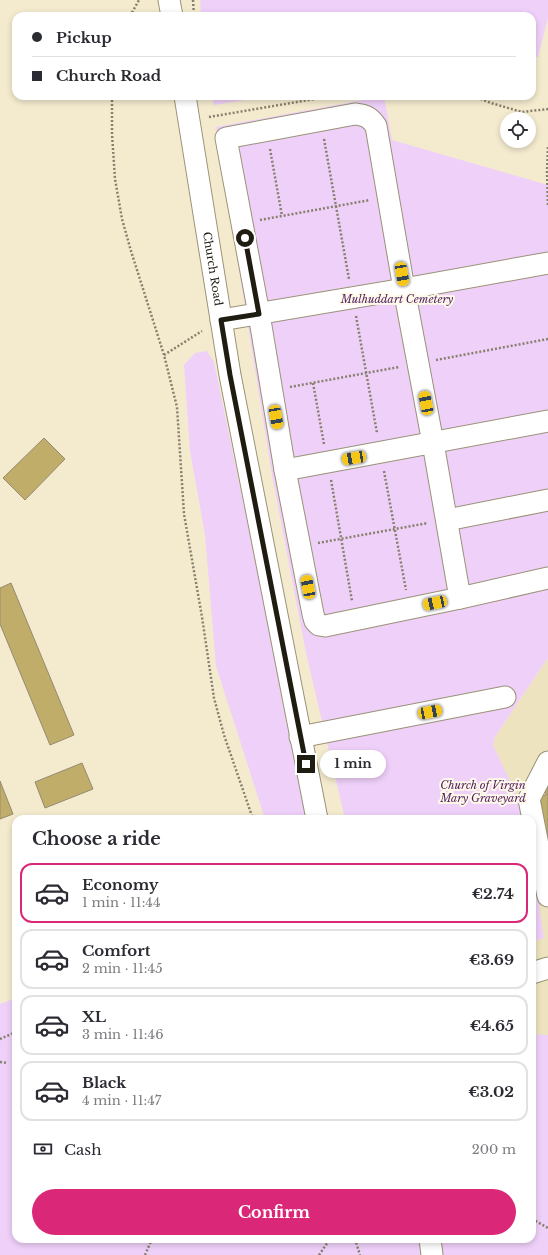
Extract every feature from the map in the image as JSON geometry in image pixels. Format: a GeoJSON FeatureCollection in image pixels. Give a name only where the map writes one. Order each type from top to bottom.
{"type":"FeatureCollection","features":[{"type":"Feature","properties":{"kind":"street"},"geometry":{"type":"LineString","coordinates":[[169,0],[171,12]]}},
{"type":"Feature","properties":{"kind":"street","name":"Church Road"},"geometry":{"type":"LineString","coordinates":[[186,100],[230,375],[315,815]]}},
{"type":"Feature","properties":{"kind":"street"},"geometry":{"type":"LineString","coordinates":[[460,598],[433,443],[426,362],[404,289],[376,126],[371,119],[364,115],[355,114],[226,138],[315,621],[319,625],[325,626],[409,609],[460,598],[548,578]]}},
{"type":"Feature","properties":{"kind":"street"},"geometry":{"type":"LineString","coordinates":[[221,323],[259,314],[548,263]]}},
{"type":"Feature","properties":{"kind":"street"},"geometry":{"type":"LineString","coordinates":[[286,470],[548,421]]}},
{"type":"Feature","properties":{"kind":"street"},"geometry":{"type":"LineString","coordinates":[[447,520],[548,500]]}},
{"type":"Feature","properties":{"kind":"street"},"geometry":{"type":"LineString","coordinates":[[300,737],[505,697]]}},
{"type":"Feature","properties":{"kind":"street"},"geometry":{"type":"LineString","coordinates":[[532,815],[529,799],[548,762]]}},
{"type":"Feature","properties":{"kind":"street"},"geometry":{"type":"LineString","coordinates":[[536,835],[548,896]]}},
{"type":"Feature","properties":{"kind":"street"},"geometry":{"type":"LineString","coordinates":[[536,972],[548,968]]}},
{"type":"Feature","properties":{"kind":"street"},"geometry":{"type":"LineString","coordinates":[[430,1243],[432,1255]]}},
{"type":"Feature","properties":{"kind":"path"},"geometry":{"type":"LineString","coordinates":[[132,12],[139,0]]}},
{"type":"Feature","properties":{"kind":"path"},"geometry":{"type":"LineString","coordinates":[[193,0],[194,12]]}},
{"type":"Feature","properties":{"kind":"path"},"geometry":{"type":"LineString","coordinates":[[112,100],[112,134],[115,180],[122,219],[164,355],[177,407],[184,514],[214,698],[224,735],[252,815]]}},
{"type":"Feature","properties":{"kind":"path"},"geometry":{"type":"LineString","coordinates":[[189,121],[309,100]]}},
{"type":"Feature","properties":{"kind":"path"},"geometry":{"type":"LineString","coordinates":[[483,100],[522,112],[548,109]]}},
{"type":"Feature","properties":{"kind":"path"},"geometry":{"type":"LineString","coordinates":[[321,121],[409,609]]}},
{"type":"Feature","properties":{"kind":"path"},"geometry":{"type":"LineString","coordinates":[[266,131],[282,216]]}},
{"type":"Feature","properties":{"kind":"path"},"geometry":{"type":"LineString","coordinates":[[548,147],[548,207]]}},
{"type":"Feature","properties":{"kind":"path"},"geometry":{"type":"LineString","coordinates":[[242,223],[388,197]]}},
{"type":"Feature","properties":{"kind":"path"},"geometry":{"type":"LineString","coordinates":[[164,355],[201,332],[221,323]]}},
{"type":"Feature","properties":{"kind":"path"},"geometry":{"type":"LineString","coordinates":[[272,390],[548,339]]}},
{"type":"Feature","properties":{"kind":"path"},"geometry":{"type":"LineString","coordinates":[[312,383],[328,462],[354,620]]}},
{"type":"Feature","properties":{"kind":"path"},"geometry":{"type":"LineString","coordinates":[[300,546],[447,520]]}},
{"type":"Feature","properties":{"kind":"path"},"geometry":{"type":"LineString","coordinates":[[0,1039],[12,1034]]}},
{"type":"Feature","properties":{"kind":"path"},"geometry":{"type":"LineString","coordinates":[[0,1062],[7,1063]]}},
{"type":"Feature","properties":{"kind":"path"},"geometry":{"type":"LineString","coordinates":[[536,1221],[548,1228]]}},
{"type":"Feature","properties":{"kind":"path"},"geometry":{"type":"LineString","coordinates":[[145,1255],[150,1243]]}},
{"type":"Feature","properties":{"kind":"path"},"geometry":{"type":"LineString","coordinates":[[319,1255],[327,1243]]}},
{"type":"Feature","properties":{"kind":"path"},"geometry":{"type":"LineString","coordinates":[[357,1243],[360,1255]]}},
{"type":"Feature","properties":{"kind":"shaded area"},"geometry":{"type":"Polygon","coordinates":[[[548,658],[548,1035],[536,1034],[536,941],[544,938],[536,888],[536,815],[523,815],[493,745],[495,737],[548,658]]]}},
{"type":"Feature","properties":{"kind":"green space"},"geometry":{"type":"Polygon","coordinates":[[[200,0],[548,0],[548,18],[538,57],[536,57],[536,12],[201,12],[200,0]]]}},
{"type":"Feature","properties":{"kind":"green space"},"geometry":{"type":"Polygon","coordinates":[[[213,100],[245,100],[214,105],[213,100]]]}},
{"type":"Feature","properties":{"kind":"green space","name":"Mulhuddart Cemetery"},"geometry":{"type":"Polygon","coordinates":[[[362,100],[385,100],[392,140],[548,185],[548,658],[495,737],[493,745],[523,808],[524,815],[344,815],[306,653],[272,475],[216,127],[362,100]]]}},
{"type":"Feature","properties":{"kind":"green space"},"geometry":{"type":"Polygon","coordinates":[[[207,351],[214,362],[308,815],[264,815],[216,666],[205,535],[190,451],[184,365],[195,353],[207,351]]]}},
{"type":"Feature","properties":{"kind":"green space"},"geometry":{"type":"Polygon","coordinates":[[[536,886],[544,938],[536,941],[536,886]]]}},
{"type":"Feature","properties":{"kind":"green space"},"geometry":{"type":"Polygon","coordinates":[[[12,1000],[12,1243],[536,1243],[536,1034],[548,1035],[548,1255],[0,1255],[0,1004],[12,1000]]]}},
{"type":"Feature","properties":{"kind":"building"},"geometry":{"type":"Polygon","coordinates":[[[44,438],[65,459],[25,500],[3,478],[44,438]]]}},
{"type":"Feature","properties":{"kind":"building"},"geometry":{"type":"Polygon","coordinates":[[[11,583],[74,735],[50,745],[0,624],[0,588],[11,583]]]}},
{"type":"Feature","properties":{"kind":"building"},"geometry":{"type":"Polygon","coordinates":[[[82,763],[93,789],[45,808],[35,782],[82,763]]]}},
{"type":"Feature","properties":{"kind":"building"},"geometry":{"type":"Polygon","coordinates":[[[0,781],[13,814],[0,819],[0,781]]]}},
{"type":"Feature","properties":{"kind":"building"},"geometry":{"type":"Polygon","coordinates":[[[548,787],[548,854],[538,810],[542,809],[540,797],[546,795],[545,788],[548,787]]]}},
{"type":"Feature","properties":{"kind":"route"},"geometry":{"type":"LineString","coordinates":[[245,238],[259,314],[221,320],[230,375],[306,764]]}},
{"type":"Feature","properties":{"kind":"park label","name":"Church of Virgin Mary Graveyard"},"geometry":{"type":"Point","coordinates":[483,791]}}]}
